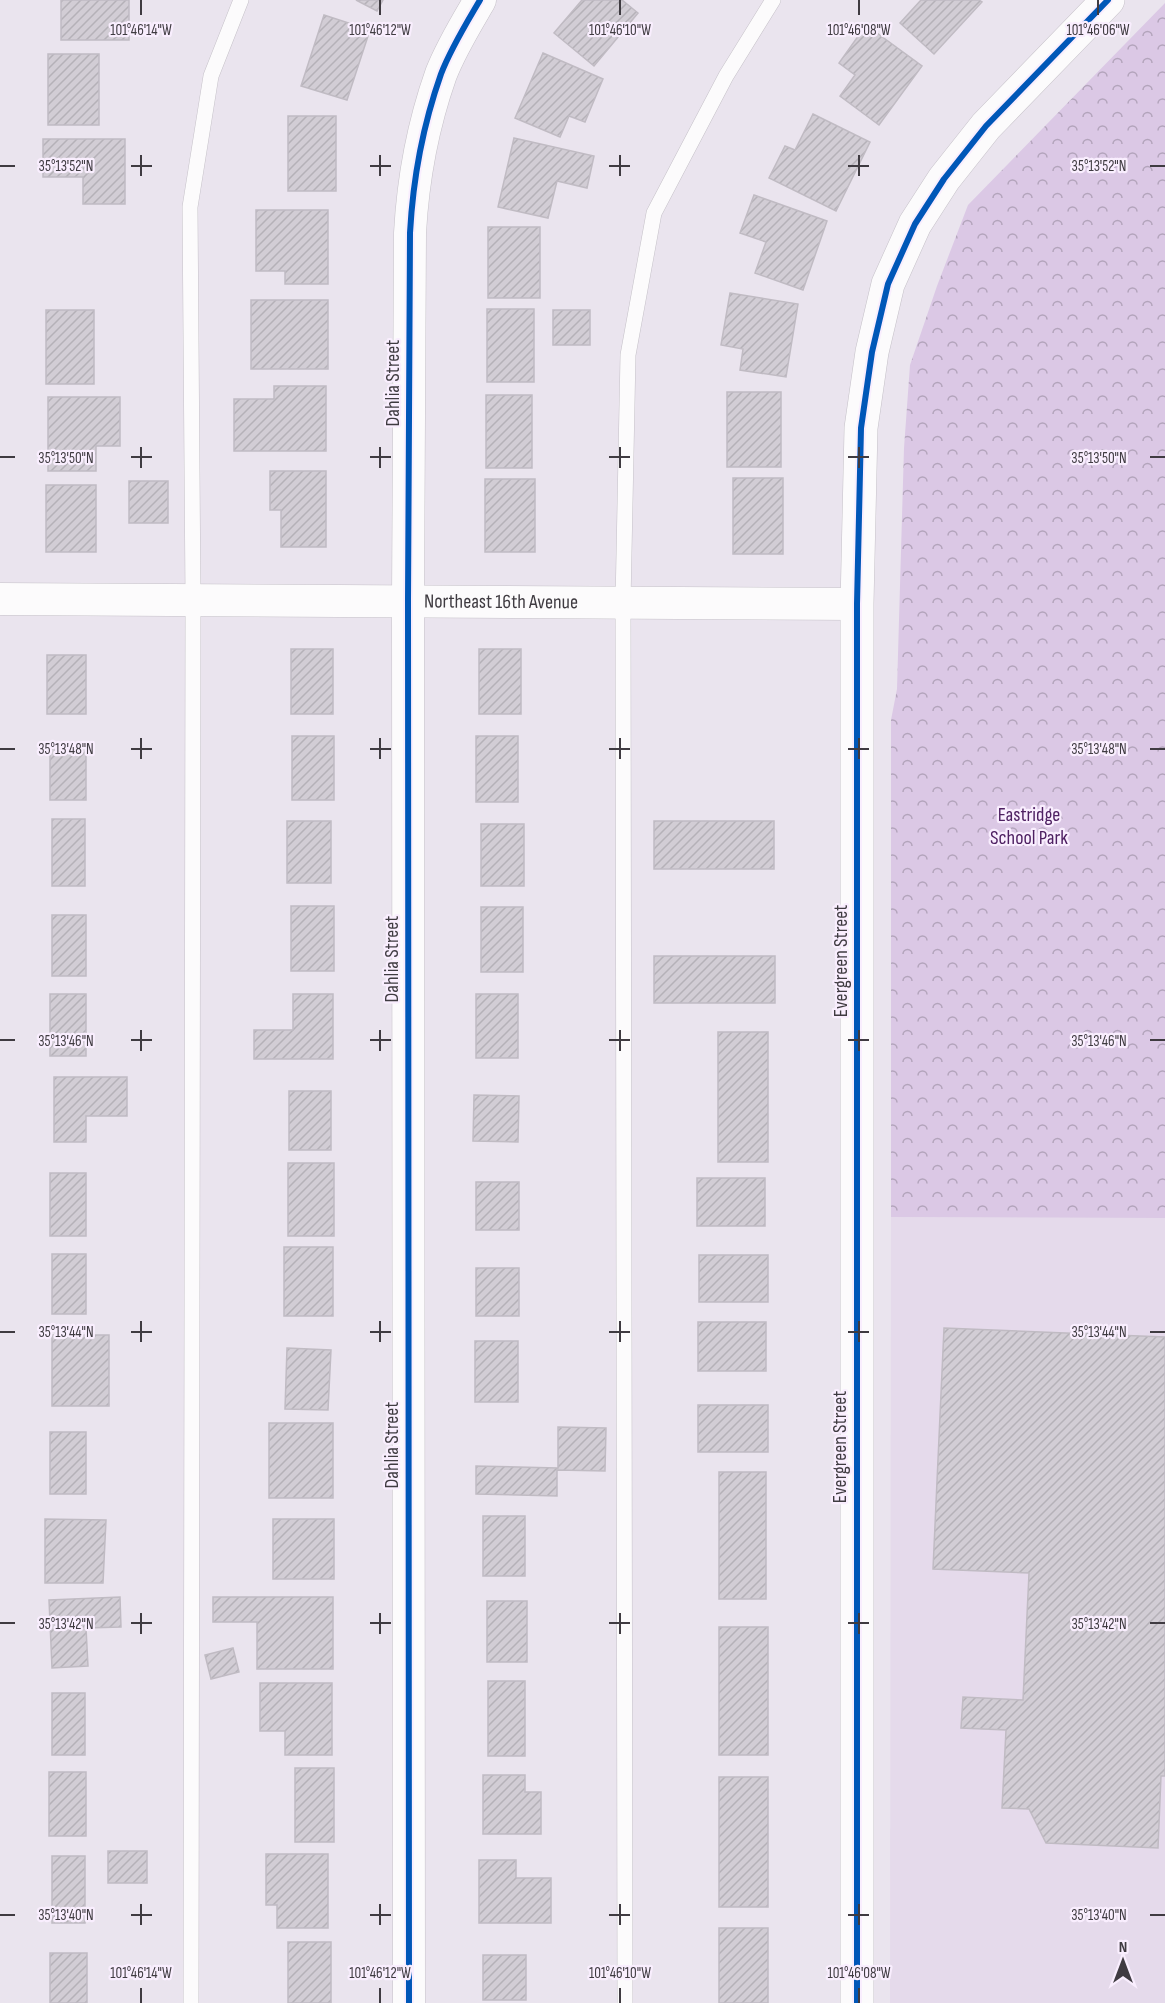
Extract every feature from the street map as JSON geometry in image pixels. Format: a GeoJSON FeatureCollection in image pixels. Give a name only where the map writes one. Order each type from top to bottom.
{"type":"FeatureCollection","features":[{"type":"Feature","properties":{"kind":"street","name":"Dahlia Street"},"geometry":{"type":"LineString","coordinates":[[409,2003],[410,244],[412,196],[424,129],[442,72],[480,0]]}},
{"type":"Feature","properties":{"kind":"street","name":"Evergreen Street"},"geometry":{"type":"LineString","coordinates":[[857,2003],[858,604],[861,428],[872,352],[888,284],[915,224],[944,179],[986,126],[1108,0]]}},
{"type":"Feature","properties":{"kind":"street","name":"Northeast 16th Avenue"},"geometry":{"type":"LineString","coordinates":[[0,598],[858,604]]}},
{"type":"Feature","properties":{"kind":"lane"},"geometry":{"type":"LineString","coordinates":[[191,2003],[193,600],[190,207],[211,76],[241,0]]}},
{"type":"Feature","properties":{"kind":"lane"},"geometry":{"type":"LineString","coordinates":[[625,2003],[623,603],[628,355],[654,213],[726,76],[773,0]]}},
{"type":"Feature","properties":{"kind":"shaded area"},"geometry":{"type":"Polygon","coordinates":[[[891,1217],[1165,1218],[1165,2003],[890,2003],[891,1217]]]}},
{"type":"Feature","properties":{"kind":"green space","name":"Eastridge School Park"},"geometry":{"type":"Polygon","coordinates":[[[1165,3],[1165,1218],[891,1217],[891,720],[897,689],[904,448],[910,365],[968,205],[1165,3]]]}},
{"type":"Feature","properties":{"kind":"building"},"geometry":{"type":"Polygon","coordinates":[[[61,0],[129,0],[129,40],[61,40],[61,0]]]}},
{"type":"Feature","properties":{"kind":"building"},"geometry":{"type":"Polygon","coordinates":[[[356,0],[383,0],[377,11],[356,0]]]}},
{"type":"Feature","properties":{"kind":"building"},"geometry":{"type":"Polygon","coordinates":[[[582,0],[622,0],[638,13],[594,66],[554,33],[582,0]]]}},
{"type":"Feature","properties":{"kind":"building"},"geometry":{"type":"Polygon","coordinates":[[[921,0],[979,0],[982,2],[934,54],[900,23],[921,0]]]}},
{"type":"Feature","properties":{"kind":"building"},"geometry":{"type":"Polygon","coordinates":[[[324,15],[370,30],[347,100],[301,86],[324,15]]]}},
{"type":"Feature","properties":{"kind":"building"},"geometry":{"type":"Polygon","coordinates":[[[866,25],[922,66],[879,125],[840,96],[855,75],[839,63],[866,25]]]}},
{"type":"Feature","properties":{"kind":"building"},"geometry":{"type":"Polygon","coordinates":[[[543,53],[603,79],[585,122],[569,116],[560,137],[515,118],[543,53]]]}},
{"type":"Feature","properties":{"kind":"building"},"geometry":{"type":"Polygon","coordinates":[[[48,54],[99,54],[99,125],[48,125],[48,54]]]}},
{"type":"Feature","properties":{"kind":"building"},"geometry":{"type":"Polygon","coordinates":[[[813,114],[870,142],[836,211],[769,178],[785,146],[795,150],[813,114]]]}},
{"type":"Feature","properties":{"kind":"building"},"geometry":{"type":"Polygon","coordinates":[[[288,116],[336,116],[336,191],[288,191],[288,116]]]}},
{"type":"Feature","properties":{"kind":"building"},"geometry":{"type":"Polygon","coordinates":[[[514,138],[594,156],[587,188],[557,181],[548,218],[498,207],[514,138]]]}},
{"type":"Feature","properties":{"kind":"building"},"geometry":{"type":"Polygon","coordinates":[[[43,139],[125,139],[125,204],[83,204],[83,177],[43,177],[43,139]]]}},
{"type":"Feature","properties":{"kind":"building"},"geometry":{"type":"Polygon","coordinates":[[[754,195],[827,221],[803,290],[755,273],[766,242],[740,233],[754,195]]]}},
{"type":"Feature","properties":{"kind":"building"},"geometry":{"type":"Polygon","coordinates":[[[256,210],[328,210],[328,284],[285,284],[285,271],[256,271],[256,210]]]}},
{"type":"Feature","properties":{"kind":"building"},"geometry":{"type":"Polygon","coordinates":[[[488,227],[540,227],[540,298],[488,298],[488,227]]]}},
{"type":"Feature","properties":{"kind":"building"},"geometry":{"type":"Polygon","coordinates":[[[730,293],[798,304],[786,377],[740,370],[743,349],[721,345],[730,293]]]}},
{"type":"Feature","properties":{"kind":"building"},"geometry":{"type":"Polygon","coordinates":[[[251,300],[328,300],[328,369],[251,369],[251,300]]]}},
{"type":"Feature","properties":{"kind":"building"},"geometry":{"type":"Polygon","coordinates":[[[487,309],[534,309],[534,382],[487,382],[487,309]]]}},
{"type":"Feature","properties":{"kind":"building"},"geometry":{"type":"Polygon","coordinates":[[[46,310],[94,310],[94,384],[46,384],[46,310]]]}},
{"type":"Feature","properties":{"kind":"building"},"geometry":{"type":"Polygon","coordinates":[[[553,310],[590,310],[590,345],[553,345],[553,310]]]}},
{"type":"Feature","properties":{"kind":"building"},"geometry":{"type":"Polygon","coordinates":[[[274,386],[326,386],[326,451],[234,451],[234,399],[274,399],[274,386]]]}},
{"type":"Feature","properties":{"kind":"building"},"geometry":{"type":"Polygon","coordinates":[[[727,392],[781,392],[781,467],[727,467],[727,392]]]}},
{"type":"Feature","properties":{"kind":"building"},"geometry":{"type":"Polygon","coordinates":[[[486,395],[532,395],[532,468],[486,468],[486,395]]]}},
{"type":"Feature","properties":{"kind":"building"},"geometry":{"type":"Polygon","coordinates":[[[48,397],[120,397],[120,446],[96,446],[96,471],[48,471],[48,397]]]}},
{"type":"Feature","properties":{"kind":"building"},"geometry":{"type":"Polygon","coordinates":[[[270,471],[326,471],[326,547],[281,547],[281,510],[270,510],[270,471]]]}},
{"type":"Feature","properties":{"kind":"building"},"geometry":{"type":"Polygon","coordinates":[[[733,478],[783,478],[783,554],[733,554],[733,478]]]}},
{"type":"Feature","properties":{"kind":"building"},"geometry":{"type":"Polygon","coordinates":[[[485,479],[535,479],[535,552],[485,552],[485,479]]]}},
{"type":"Feature","properties":{"kind":"building"},"geometry":{"type":"Polygon","coordinates":[[[129,481],[168,481],[168,523],[129,523],[129,481]]]}},
{"type":"Feature","properties":{"kind":"building"},"geometry":{"type":"Polygon","coordinates":[[[46,485],[96,485],[96,552],[46,552],[46,485]]]}},
{"type":"Feature","properties":{"kind":"building"},"geometry":{"type":"Polygon","coordinates":[[[291,649],[333,649],[333,714],[291,714],[291,649]]]}},
{"type":"Feature","properties":{"kind":"building"},"geometry":{"type":"Polygon","coordinates":[[[479,649],[521,649],[521,714],[479,714],[479,649]]]}},
{"type":"Feature","properties":{"kind":"building"},"geometry":{"type":"Polygon","coordinates":[[[47,655],[86,655],[86,714],[47,714],[47,655]]]}},
{"type":"Feature","properties":{"kind":"building"},"geometry":{"type":"Polygon","coordinates":[[[292,736],[334,736],[334,800],[292,800],[292,736]]]}},
{"type":"Feature","properties":{"kind":"building"},"geometry":{"type":"Polygon","coordinates":[[[476,736],[518,736],[518,802],[476,802],[476,736]]]}},
{"type":"Feature","properties":{"kind":"building"},"geometry":{"type":"Polygon","coordinates":[[[50,743],[86,743],[86,800],[50,800],[50,743]]]}},
{"type":"Feature","properties":{"kind":"building"},"geometry":{"type":"Polygon","coordinates":[[[52,819],[85,819],[85,886],[52,886],[52,819]]]}},
{"type":"Feature","properties":{"kind":"building"},"geometry":{"type":"Polygon","coordinates":[[[287,821],[331,821],[331,883],[287,883],[287,821]]]}},
{"type":"Feature","properties":{"kind":"building"},"geometry":{"type":"Polygon","coordinates":[[[654,821],[774,821],[774,869],[654,869],[654,821]]]}},
{"type":"Feature","properties":{"kind":"building"},"geometry":{"type":"Polygon","coordinates":[[[481,824],[524,824],[524,886],[481,886],[481,824]]]}},
{"type":"Feature","properties":{"kind":"building"},"geometry":{"type":"Polygon","coordinates":[[[291,906],[334,906],[334,971],[291,971],[291,906]]]}},
{"type":"Feature","properties":{"kind":"building"},"geometry":{"type":"Polygon","coordinates":[[[481,907],[523,907],[523,972],[481,972],[481,907]]]}},
{"type":"Feature","properties":{"kind":"building"},"geometry":{"type":"Polygon","coordinates":[[[52,915],[86,915],[86,976],[52,976],[52,915]]]}},
{"type":"Feature","properties":{"kind":"building"},"geometry":{"type":"Polygon","coordinates":[[[654,956],[775,956],[775,1003],[654,1003],[654,956]]]}},
{"type":"Feature","properties":{"kind":"building"},"geometry":{"type":"Polygon","coordinates":[[[50,994],[86,994],[86,1056],[50,1056],[50,994]]]}},
{"type":"Feature","properties":{"kind":"building"},"geometry":{"type":"Polygon","coordinates":[[[293,994],[333,994],[333,1059],[254,1059],[254,1030],[293,1030],[293,994]]]}},
{"type":"Feature","properties":{"kind":"building"},"geometry":{"type":"Polygon","coordinates":[[[476,994],[518,994],[518,1058],[476,1058],[476,994]]]}},
{"type":"Feature","properties":{"kind":"building"},"geometry":{"type":"Polygon","coordinates":[[[718,1032],[768,1032],[768,1162],[718,1162],[718,1032]]]}},
{"type":"Feature","properties":{"kind":"building"},"geometry":{"type":"Polygon","coordinates":[[[54,1077],[127,1077],[127,1116],[86,1116],[86,1142],[54,1142],[54,1077]]]}},
{"type":"Feature","properties":{"kind":"building"},"geometry":{"type":"Polygon","coordinates":[[[289,1091],[331,1091],[331,1150],[289,1150],[289,1091]]]}},
{"type":"Feature","properties":{"kind":"building"},"geometry":{"type":"Polygon","coordinates":[[[474,1095],[519,1096],[518,1142],[473,1141],[474,1095]]]}},
{"type":"Feature","properties":{"kind":"building"},"geometry":{"type":"Polygon","coordinates":[[[288,1163],[334,1163],[334,1236],[288,1236],[288,1163]]]}},
{"type":"Feature","properties":{"kind":"building"},"geometry":{"type":"Polygon","coordinates":[[[50,1173],[86,1173],[86,1236],[50,1236],[50,1173]]]}},
{"type":"Feature","properties":{"kind":"building"},"geometry":{"type":"Polygon","coordinates":[[[697,1178],[765,1178],[765,1226],[697,1226],[697,1178]]]}},
{"type":"Feature","properties":{"kind":"building"},"geometry":{"type":"Polygon","coordinates":[[[476,1182],[519,1182],[519,1230],[476,1230],[476,1182]]]}},
{"type":"Feature","properties":{"kind":"building"},"geometry":{"type":"Polygon","coordinates":[[[284,1247],[333,1247],[333,1316],[284,1316],[284,1247]]]}},
{"type":"Feature","properties":{"kind":"building"},"geometry":{"type":"Polygon","coordinates":[[[52,1254],[86,1254],[86,1314],[52,1314],[52,1254]]]}},
{"type":"Feature","properties":{"kind":"building"},"geometry":{"type":"Polygon","coordinates":[[[699,1255],[768,1255],[768,1302],[699,1302],[699,1255]]]}},
{"type":"Feature","properties":{"kind":"building"},"geometry":{"type":"Polygon","coordinates":[[[476,1268],[519,1268],[519,1316],[476,1316],[476,1268]]]}},
{"type":"Feature","properties":{"kind":"building"},"geometry":{"type":"Polygon","coordinates":[[[698,1322],[766,1322],[766,1371],[698,1371],[698,1322]]]}},
{"type":"Feature","properties":{"kind":"building"},"geometry":{"type":"Polygon","coordinates":[[[944,1328],[1165,1337],[1165,1776],[1161,1776],[1158,1848],[1046,1843],[1029,1809],[1002,1808],[1006,1730],[961,1728],[963,1697],[1023,1700],[1029,1573],[933,1569],[944,1328]]]}},
{"type":"Feature","properties":{"kind":"building"},"geometry":{"type":"Polygon","coordinates":[[[52,1335],[109,1335],[109,1406],[52,1406],[52,1335]]]}},
{"type":"Feature","properties":{"kind":"building"},"geometry":{"type":"Polygon","coordinates":[[[475,1341],[518,1341],[518,1402],[475,1402],[475,1341]]]}},
{"type":"Feature","properties":{"kind":"building"},"geometry":{"type":"Polygon","coordinates":[[[287,1348],[331,1350],[328,1410],[285,1409],[287,1348]]]}},
{"type":"Feature","properties":{"kind":"building"},"geometry":{"type":"Polygon","coordinates":[[[698,1405],[768,1405],[768,1452],[698,1452],[698,1405]]]}},
{"type":"Feature","properties":{"kind":"building"},"geometry":{"type":"Polygon","coordinates":[[[269,1423],[333,1423],[333,1498],[269,1498],[269,1423]]]}},
{"type":"Feature","properties":{"kind":"building"},"geometry":{"type":"Polygon","coordinates":[[[558,1427],[606,1428],[605,1471],[557,1470],[557,1496],[476,1494],[476,1466],[558,1468],[558,1427]]]}},
{"type":"Feature","properties":{"kind":"building"},"geometry":{"type":"Polygon","coordinates":[[[50,1432],[86,1432],[86,1494],[50,1494],[50,1432]]]}},
{"type":"Feature","properties":{"kind":"building"},"geometry":{"type":"Polygon","coordinates":[[[719,1472],[766,1472],[766,1599],[719,1599],[719,1472]]]}},
{"type":"Feature","properties":{"kind":"building"},"geometry":{"type":"Polygon","coordinates":[[[483,1516],[525,1516],[525,1576],[483,1576],[483,1516]]]}},
{"type":"Feature","properties":{"kind":"building"},"geometry":{"type":"Polygon","coordinates":[[[45,1519],[106,1520],[103,1583],[45,1583],[45,1519]]]}},
{"type":"Feature","properties":{"kind":"building"},"geometry":{"type":"Polygon","coordinates":[[[273,1519],[334,1519],[334,1579],[273,1579],[273,1519]]]}},
{"type":"Feature","properties":{"kind":"building"},"geometry":{"type":"Polygon","coordinates":[[[120,1597],[121,1627],[86,1628],[88,1666],[52,1668],[49,1600],[120,1597]]]}},
{"type":"Feature","properties":{"kind":"building"},"geometry":{"type":"Polygon","coordinates":[[[213,1597],[333,1597],[333,1669],[257,1669],[257,1622],[213,1622],[213,1597]]]}},
{"type":"Feature","properties":{"kind":"building"},"geometry":{"type":"Polygon","coordinates":[[[487,1601],[527,1601],[527,1662],[487,1662],[487,1601]]]}},
{"type":"Feature","properties":{"kind":"building"},"geometry":{"type":"Polygon","coordinates":[[[719,1627],[768,1627],[768,1755],[719,1755],[719,1627]]]}},
{"type":"Feature","properties":{"kind":"building"},"geometry":{"type":"Polygon","coordinates":[[[233,1648],[239,1672],[211,1679],[205,1655],[233,1648]]]}},
{"type":"Feature","properties":{"kind":"building"},"geometry":{"type":"Polygon","coordinates":[[[488,1681],[525,1681],[525,1756],[488,1756],[488,1681]]]}},
{"type":"Feature","properties":{"kind":"building"},"geometry":{"type":"Polygon","coordinates":[[[260,1683],[332,1683],[332,1755],[285,1755],[285,1731],[260,1731],[260,1683]]]}},
{"type":"Feature","properties":{"kind":"building"},"geometry":{"type":"Polygon","coordinates":[[[52,1693],[85,1693],[85,1755],[52,1755],[52,1693]]]}},
{"type":"Feature","properties":{"kind":"building"},"geometry":{"type":"Polygon","coordinates":[[[295,1768],[334,1768],[334,1842],[295,1842],[295,1768]]]}},
{"type":"Feature","properties":{"kind":"building"},"geometry":{"type":"Polygon","coordinates":[[[49,1772],[86,1772],[86,1836],[49,1836],[49,1772]]]}},
{"type":"Feature","properties":{"kind":"building"},"geometry":{"type":"Polygon","coordinates":[[[483,1775],[525,1775],[525,1792],[541,1792],[541,1834],[483,1834],[483,1775]]]}},
{"type":"Feature","properties":{"kind":"building"},"geometry":{"type":"Polygon","coordinates":[[[719,1777],[768,1777],[768,1907],[719,1907],[719,1777]]]}},
{"type":"Feature","properties":{"kind":"building"},"geometry":{"type":"Polygon","coordinates":[[[108,1851],[147,1851],[147,1883],[108,1883],[108,1851]]]}},
{"type":"Feature","properties":{"kind":"building"},"geometry":{"type":"Polygon","coordinates":[[[266,1854],[328,1854],[328,1928],[277,1928],[277,1905],[266,1905],[266,1854]]]}},
{"type":"Feature","properties":{"kind":"building"},"geometry":{"type":"Polygon","coordinates":[[[52,1856],[85,1856],[85,1923],[52,1923],[52,1856]]]}},
{"type":"Feature","properties":{"kind":"building"},"geometry":{"type":"Polygon","coordinates":[[[479,1860],[516,1860],[516,1878],[551,1878],[551,1923],[479,1923],[479,1860]]]}},
{"type":"Feature","properties":{"kind":"building"},"geometry":{"type":"Polygon","coordinates":[[[719,1928],[768,1928],[768,2003],[719,2003],[719,1928]]]}},
{"type":"Feature","properties":{"kind":"building"},"geometry":{"type":"Polygon","coordinates":[[[288,1942],[331,1942],[331,2003],[288,2003],[288,1942]]]}},
{"type":"Feature","properties":{"kind":"building"},"geometry":{"type":"Polygon","coordinates":[[[50,1953],[87,1953],[87,2003],[50,2003],[50,1953]]]}},
{"type":"Feature","properties":{"kind":"building"},"geometry":{"type":"Polygon","coordinates":[[[483,1955],[526,1955],[526,2000],[483,2000],[483,1955]]]}},
{"type":"Feature","properties":{"kind":"cycle path"},"geometry":{"type":"LineString","coordinates":[[409,2003],[410,233],[420,152],[435,93],[449,55],[480,0]]}},
{"type":"Feature","properties":{"kind":"cycle path"},"geometry":{"type":"LineString","coordinates":[[857,2003],[857,604],[861,428],[872,352],[888,284],[915,224],[944,179],[986,126],[1108,0]]}}]}
